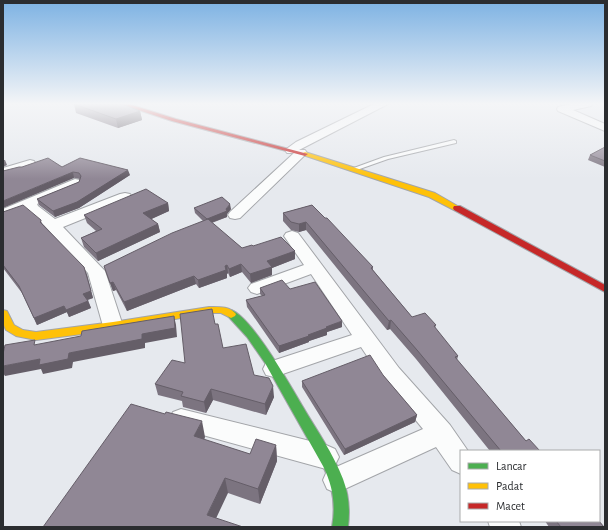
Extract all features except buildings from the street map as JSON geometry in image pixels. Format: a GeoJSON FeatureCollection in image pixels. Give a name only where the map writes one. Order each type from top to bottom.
{"type":"FeatureCollection","features":[{"type":"Feature","properties":{"kind":"street"},"geometry":{"type":"LineString","coordinates":[[207,129],[296,152],[406,186],[450,204],[605,289]]}},
{"type":"Feature","properties":{"kind":"street"},"geometry":{"type":"LineString","coordinates":[[235,216],[296,152],[300,144],[332,129]]}},
{"type":"Feature","properties":{"kind":"street"},"geometry":{"type":"LineString","coordinates":[[3,172],[30,164]]}},
{"type":"Feature","properties":{"kind":"street"},"geometry":{"type":"LineString","coordinates":[[3,214],[75,183]]}},
{"type":"Feature","properties":{"kind":"street"},"geometry":{"type":"LineString","coordinates":[[52,226],[125,197]]}},
{"type":"Feature","properties":{"kind":"street"},"geometry":{"type":"LineString","coordinates":[[29,203],[33,209],[52,226],[103,267],[113,326]]}},
{"type":"Feature","properties":{"kind":"street"},"geometry":{"type":"LineString","coordinates":[[292,236],[365,338],[441,434],[460,461]]}},
{"type":"Feature","properties":{"kind":"street"},"geometry":{"type":"LineString","coordinates":[[257,288],[314,267]]}},
{"type":"Feature","properties":{"kind":"street"},"geometry":{"type":"LineString","coordinates":[[3,313],[10,327],[20,334],[36,336],[113,326],[209,310],[222,310],[231,314],[242,323],[274,368],[326,457],[336,480],[343,510],[340,527]]}},
{"type":"Feature","properties":{"kind":"street"},"geometry":{"type":"LineString","coordinates":[[274,368],[365,338]]}},
{"type":"Feature","properties":{"kind":"street"},"geometry":{"type":"LineString","coordinates":[[159,413],[326,457]]}},
{"type":"Feature","properties":{"kind":"street"},"geometry":{"type":"LineString","coordinates":[[336,480],[441,434]]}},
{"type":"Feature","properties":{"kind":"lane"},"geometry":{"type":"LineString","coordinates":[[354,169],[386,158],[454,142]]}},
{"type":"Feature","properties":{"kind":"lane"},"geometry":{"type":"LineString","coordinates":[[593,283],[605,276]]}},
{"type":"Feature","properties":{"kind":"traffic: fast"},"geometry":{"type":"LineString","coordinates":[[231,314],[251,334],[269,360],[328,462],[340,491],[342,509],[340,527]]}},
{"type":"Feature","properties":{"kind":"traffic: slow"},"geometry":{"type":"LineString","coordinates":[[305,154],[432,195],[457,208]]}},
{"type":"Feature","properties":{"kind":"traffic: slow"},"geometry":{"type":"LineString","coordinates":[[3,313],[10,327],[20,333],[36,336],[113,326],[209,310],[222,310],[231,314]]}},
{"type":"Feature","properties":{"kind":"traffic: jam"},"geometry":{"type":"LineString","coordinates":[[208,129],[305,154]]}},
{"type":"Feature","properties":{"kind":"traffic: jam"},"geometry":{"type":"LineString","coordinates":[[457,208],[605,289]]}}]}
